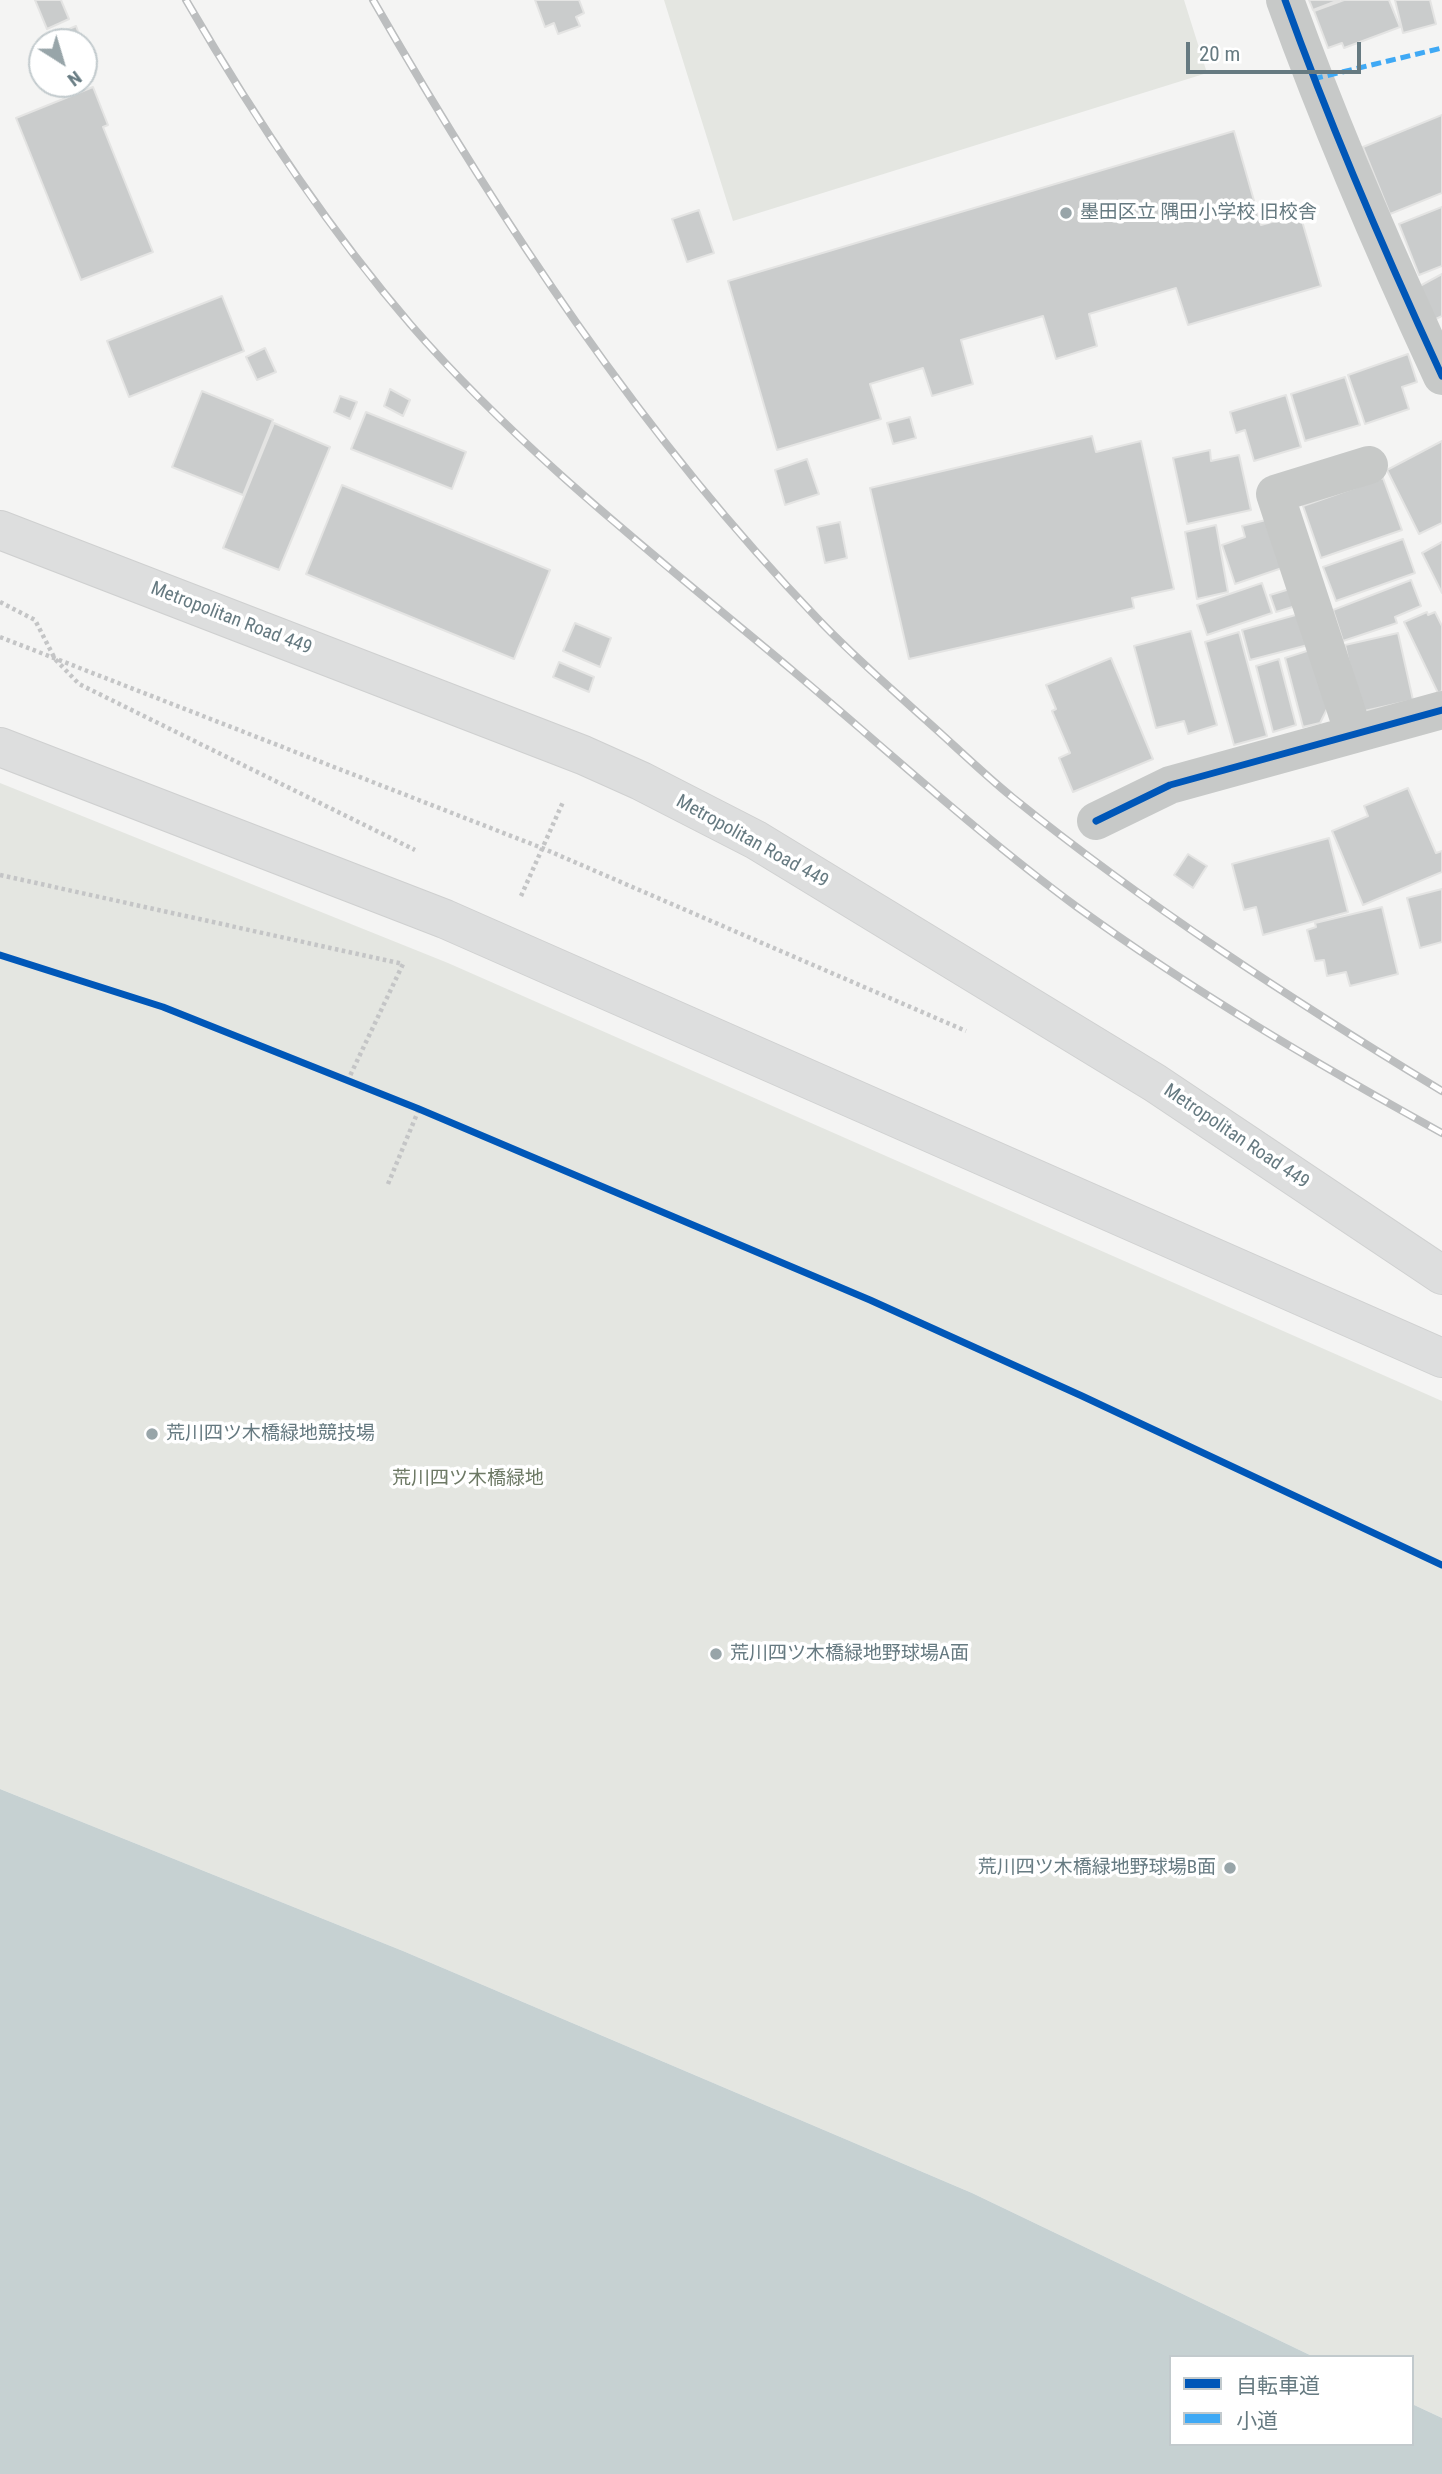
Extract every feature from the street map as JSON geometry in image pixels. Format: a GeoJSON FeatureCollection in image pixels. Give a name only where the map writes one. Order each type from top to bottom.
{"type":"FeatureCollection","features":[{"type":"Feature","properties":{"kind":"main road","name":"Metropolitan Road 449"},"geometry":{"type":"LineString","coordinates":[[0,530],[583,755],[641,781],[756,840],[1155,1083],[1442,1275]]}},
{"type":"Feature","properties":{"kind":"main road"},"geometry":{"type":"LineString","coordinates":[[0,747],[445,919],[1442,1358]]}},
{"type":"Feature","properties":{"kind":"street"},"geometry":{"type":"LineString","coordinates":[[1285,0],[1313,79],[1400,286],[1442,376]]}},
{"type":"Feature","properties":{"kind":"street"},"geometry":{"type":"LineString","coordinates":[[1354,734],[1275,494],[1369,465]]}},
{"type":"Feature","properties":{"kind":"street"},"geometry":{"type":"LineString","coordinates":[[1096,821],[1170,785],[1442,710]]}},
{"type":"Feature","properties":{"kind":"path"},"geometry":{"type":"LineString","coordinates":[[0,602],[35,620],[55,659],[79,684],[416,850]]}},
{"type":"Feature","properties":{"kind":"path"},"geometry":{"type":"LineString","coordinates":[[0,637],[542,848],[975,1035]]}},
{"type":"Feature","properties":{"kind":"path"},"geometry":{"type":"LineString","coordinates":[[518,904],[569,790]]}},
{"type":"Feature","properties":{"kind":"path"},"geometry":{"type":"LineString","coordinates":[[0,875],[403,964],[348,1080]]}},
{"type":"Feature","properties":{"kind":"path"},"geometry":{"type":"LineString","coordinates":[[336,1075],[359,1084]]}},
{"type":"Feature","properties":{"kind":"path"},"geometry":{"type":"LineString","coordinates":[[388,1184],[416,1107],[432,1114]]}},
{"type":"Feature","properties":{"kind":"green space"},"geometry":{"type":"Polygon","coordinates":[[[664,0],[1184,0],[1207,73],[733,221],[664,0]]]}},
{"type":"Feature","properties":{"kind":"green space","name":"荒川四ツ木橋緑地"},"geometry":{"type":"Polygon","coordinates":[[[0,783],[448,963],[1442,1401],[1442,2418],[1414,2405],[1414,2355],[1310,2355],[972,2193],[403,1951],[0,1789],[0,783]]]}},
{"type":"Feature","properties":{"kind":"shaded area"},"geometry":{"type":"Polygon","coordinates":[[[0,1789],[403,1951],[972,2193],[1310,2355],[1169,2355],[1169,2446],[1414,2446],[1414,2405],[1442,2418],[1442,2474],[0,2474],[0,1789]]]}},
{"type":"Feature","properties":{"kind":"building"},"geometry":{"type":"Polygon","coordinates":[[[35,0],[61,0],[69,19],[47,28],[35,0]]]}},
{"type":"Feature","properties":{"kind":"building"},"geometry":{"type":"Polygon","coordinates":[[[535,0],[579,0],[584,13],[576,17],[580,26],[558,34],[554,23],[545,27],[535,0]]]}},
{"type":"Feature","properties":{"kind":"building"},"geometry":{"type":"Polygon","coordinates":[[[1309,0],[1339,0],[1313,10],[1309,0]]]}},
{"type":"Feature","properties":{"kind":"building"},"geometry":{"type":"Polygon","coordinates":[[[1344,0],[1389,0],[1400,27],[1344,48],[1342,43],[1328,48],[1314,11],[1344,0]]]}},
{"type":"Feature","properties":{"kind":"building"},"geometry":{"type":"Polygon","coordinates":[[[1395,0],[1430,0],[1436,24],[1403,33],[1395,0]]]}},
{"type":"Feature","properties":{"kind":"building"},"geometry":{"type":"Polygon","coordinates":[[[66,98],[97,98],[108,125],[103,127],[153,252],[81,280],[16,118],[66,98]]]}},
{"type":"Feature","properties":{"kind":"building"},"geometry":{"type":"Polygon","coordinates":[[[1442,115],[1442,193],[1390,214],[1363,147],[1442,115]]]}},
{"type":"Feature","properties":{"kind":"building"},"geometry":{"type":"Polygon","coordinates":[[[1234,131],[1261,225],[1300,214],[1321,286],[1188,325],[1176,288],[1089,314],[1097,346],[1056,359],[1043,316],[961,340],[973,384],[932,396],[923,368],[870,384],[881,419],[777,450],[728,281],[1234,131]]]}},
{"type":"Feature","properties":{"kind":"building"},"geometry":{"type":"Polygon","coordinates":[[[1442,207],[1442,266],[1419,275],[1399,224],[1442,207]]]}},
{"type":"Feature","properties":{"kind":"building"},"geometry":{"type":"Polygon","coordinates":[[[699,210],[714,253],[687,262],[672,219],[699,210]]]}},
{"type":"Feature","properties":{"kind":"building"},"geometry":{"type":"Polygon","coordinates":[[[1442,274],[1442,316],[1434,320],[1418,287],[1442,274]]]}},
{"type":"Feature","properties":{"kind":"building"},"geometry":{"type":"Polygon","coordinates":[[[222,296],[244,351],[129,397],[107,341],[222,296]]]}},
{"type":"Feature","properties":{"kind":"building"},"geometry":{"type":"Polygon","coordinates":[[[265,348],[276,372],[257,380],[246,357],[265,348]]]}},
{"type":"Feature","properties":{"kind":"building"},"geometry":{"type":"Polygon","coordinates":[[[1408,354],[1417,382],[1402,387],[1409,409],[1365,424],[1348,375],[1408,354]]]}},
{"type":"Feature","properties":{"kind":"building"},"geometry":{"type":"Polygon","coordinates":[[[1345,377],[1360,425],[1305,441],[1291,394],[1345,377]]]}},
{"type":"Feature","properties":{"kind":"building"},"geometry":{"type":"Polygon","coordinates":[[[390,389],[410,400],[403,416],[384,406],[390,389]]]}},
{"type":"Feature","properties":{"kind":"building"},"geometry":{"type":"Polygon","coordinates":[[[202,391],[273,420],[243,495],[172,467],[202,391]]]}},
{"type":"Feature","properties":{"kind":"building"},"geometry":{"type":"Polygon","coordinates":[[[1286,395],[1301,447],[1254,461],[1245,430],[1236,433],[1230,412],[1286,395]]]}},
{"type":"Feature","properties":{"kind":"building"},"geometry":{"type":"Polygon","coordinates":[[[340,396],[357,402],[350,419],[334,412],[340,396]]]}},
{"type":"Feature","properties":{"kind":"building"},"geometry":{"type":"Polygon","coordinates":[[[366,412],[466,452],[452,489],[351,449],[366,412]]]}},
{"type":"Feature","properties":{"kind":"building"},"geometry":{"type":"Polygon","coordinates":[[[910,417],[916,438],[893,444],[887,423],[910,417]]]}},
{"type":"Feature","properties":{"kind":"building"},"geometry":{"type":"Polygon","coordinates":[[[274,423],[330,447],[279,570],[223,548],[274,423]]]}},
{"type":"Feature","properties":{"kind":"building"},"geometry":{"type":"Polygon","coordinates":[[[1092,436],[1096,452],[1141,441],[1174,589],[1132,598],[1134,608],[909,659],[870,488],[1092,436]]]}},
{"type":"Feature","properties":{"kind":"building"},"geometry":{"type":"Polygon","coordinates":[[[1442,441],[1442,523],[1419,534],[1387,470],[1442,441]]]}},
{"type":"Feature","properties":{"kind":"building"},"geometry":{"type":"Polygon","coordinates":[[[1210,450],[1211,461],[1239,455],[1251,510],[1187,524],[1173,458],[1210,450]]]}},
{"type":"Feature","properties":{"kind":"building"},"geometry":{"type":"Polygon","coordinates":[[[807,459],[819,494],[785,505],[775,470],[807,459]]]}},
{"type":"Feature","properties":{"kind":"building"},"geometry":{"type":"Polygon","coordinates":[[[1383,478],[1402,530],[1321,558],[1303,506],[1383,478]]]}},
{"type":"Feature","properties":{"kind":"building"},"geometry":{"type":"Polygon","coordinates":[[[342,485],[550,570],[514,659],[306,574],[342,485]]]}},
{"type":"Feature","properties":{"kind":"building"},"geometry":{"type":"Polygon","coordinates":[[[1266,520],[1285,567],[1235,584],[1222,545],[1245,537],[1242,526],[1266,520]]]}},
{"type":"Feature","properties":{"kind":"building"},"geometry":{"type":"Polygon","coordinates":[[[840,522],[847,558],[825,563],[817,527],[840,522]]]}},
{"type":"Feature","properties":{"kind":"building"},"geometry":{"type":"Polygon","coordinates":[[[1216,525],[1228,592],[1197,599],[1185,532],[1216,525]]]}},
{"type":"Feature","properties":{"kind":"building"},"geometry":{"type":"Polygon","coordinates":[[[1403,539],[1415,573],[1336,601],[1323,567],[1403,539]]]}},
{"type":"Feature","properties":{"kind":"building"},"geometry":{"type":"Polygon","coordinates":[[[1442,542],[1442,593],[1422,553],[1442,542]]]}},
{"type":"Feature","properties":{"kind":"building"},"geometry":{"type":"Polygon","coordinates":[[[1411,580],[1421,606],[1395,617],[1397,623],[1343,641],[1333,610],[1411,580]]]}},
{"type":"Feature","properties":{"kind":"building"},"geometry":{"type":"Polygon","coordinates":[[[1262,583],[1272,613],[1207,635],[1197,605],[1262,583]]]}},
{"type":"Feature","properties":{"kind":"building"},"geometry":{"type":"Polygon","coordinates":[[[1293,588],[1299,605],[1276,612],[1270,595],[1293,588]]]}},
{"type":"Feature","properties":{"kind":"building"},"geometry":{"type":"Polygon","coordinates":[[[1427,612],[1428,615],[1435,612],[1442,626],[1442,691],[1438,693],[1404,622],[1427,612]]]}},
{"type":"Feature","properties":{"kind":"building"},"geometry":{"type":"Polygon","coordinates":[[[1299,614],[1308,645],[1250,660],[1242,630],[1299,614]]]}},
{"type":"Feature","properties":{"kind":"building"},"geometry":{"type":"Polygon","coordinates":[[[575,623],[611,638],[600,667],[563,651],[575,623]]]}},
{"type":"Feature","properties":{"kind":"building"},"geometry":{"type":"Polygon","coordinates":[[[1191,631],[1217,725],[1188,734],[1184,721],[1156,728],[1134,646],[1191,631]]]}},
{"type":"Feature","properties":{"kind":"building"},"geometry":{"type":"Polygon","coordinates":[[[1239,632],[1267,736],[1234,745],[1205,642],[1239,632]]]}},
{"type":"Feature","properties":{"kind":"building"},"geometry":{"type":"Polygon","coordinates":[[[1398,633],[1413,700],[1360,712],[1345,645],[1398,633]]]}},
{"type":"Feature","properties":{"kind":"building"},"geometry":{"type":"Polygon","coordinates":[[[1310,650],[1328,707],[1320,723],[1303,727],[1285,658],[1310,650]]]}},
{"type":"Feature","properties":{"kind":"building"},"geometry":{"type":"Polygon","coordinates":[[[1111,658],[1153,759],[1073,792],[1059,758],[1070,753],[1052,711],[1056,709],[1046,685],[1111,658]]]}},
{"type":"Feature","properties":{"kind":"building"},"geometry":{"type":"Polygon","coordinates":[[[1279,659],[1296,725],[1273,732],[1256,666],[1279,659]]]}},
{"type":"Feature","properties":{"kind":"building"},"geometry":{"type":"Polygon","coordinates":[[[559,662],[594,677],[589,692],[553,677],[559,662]]]}},
{"type":"Feature","properties":{"kind":"building"},"geometry":{"type":"Polygon","coordinates":[[[1408,788],[1436,853],[1442,851],[1442,872],[1363,905],[1332,831],[1368,816],[1364,806],[1408,788]]]}},
{"type":"Feature","properties":{"kind":"building"},"geometry":{"type":"Polygon","coordinates":[[[1329,838],[1348,912],[1263,935],[1256,907],[1244,910],[1232,864],[1329,838]]]}},
{"type":"Feature","properties":{"kind":"building"},"geometry":{"type":"Polygon","coordinates":[[[1188,854],[1207,866],[1193,888],[1174,875],[1188,854]]]}},
{"type":"Feature","properties":{"kind":"building"},"geometry":{"type":"Polygon","coordinates":[[[1442,889],[1442,942],[1420,948],[1407,898],[1442,889]]]}},
{"type":"Feature","properties":{"kind":"building"},"geometry":{"type":"Polygon","coordinates":[[[1382,907],[1398,974],[1350,986],[1346,972],[1327,976],[1324,960],[1315,961],[1307,930],[1316,927],[1315,923],[1382,907]]]}},
{"type":"Feature","properties":{"kind":"railway"},"geometry":{"type":"LineString","coordinates":[[186,0],[291,168],[379,287],[454,372],[546,462],[968,821],[1077,907],[1256,1026],[1442,1133]]}},
{"type":"Feature","properties":{"kind":"railway"},"geometry":{"type":"LineString","coordinates":[[373,0],[471,163],[576,323],[691,475],[829,631],[988,777],[1063,837],[1222,951],[1442,1091]]}},
{"type":"Feature","properties":{"kind":"marked path"},"geometry":{"type":"LineString","coordinates":[[1313,79],[1442,48]]}},
{"type":"Feature","properties":{"kind":"cycle path"},"geometry":{"type":"LineString","coordinates":[[1285,0],[1359,190],[1442,376]]}},
{"type":"Feature","properties":{"kind":"cycle path"},"geometry":{"type":"LineString","coordinates":[[1096,821],[1170,785],[1442,710]]}},
{"type":"Feature","properties":{"kind":"cycle path"},"geometry":{"type":"LineString","coordinates":[[0,955],[163,1007],[419,1109],[870,1300],[1442,1565]]}},
{"type":"Feature","properties":{"kind":"place","name":"墨田区立 隅田小学校 旧校舎"},"geometry":{"type":"Point","coordinates":[1066,213]}},
{"type":"Feature","properties":{"kind":"place","name":"荒川四ツ木橋緑地競技場"},"geometry":{"type":"Point","coordinates":[152,1434]}},
{"type":"Feature","properties":{"kind":"place","name":"荒川四ツ木橋緑地野球場A面"},"geometry":{"type":"Point","coordinates":[716,1654]}},
{"type":"Feature","properties":{"kind":"place","name":"荒川四ツ木橋緑地野球場B面"},"geometry":{"type":"Point","coordinates":[1230,1868]}}]}
